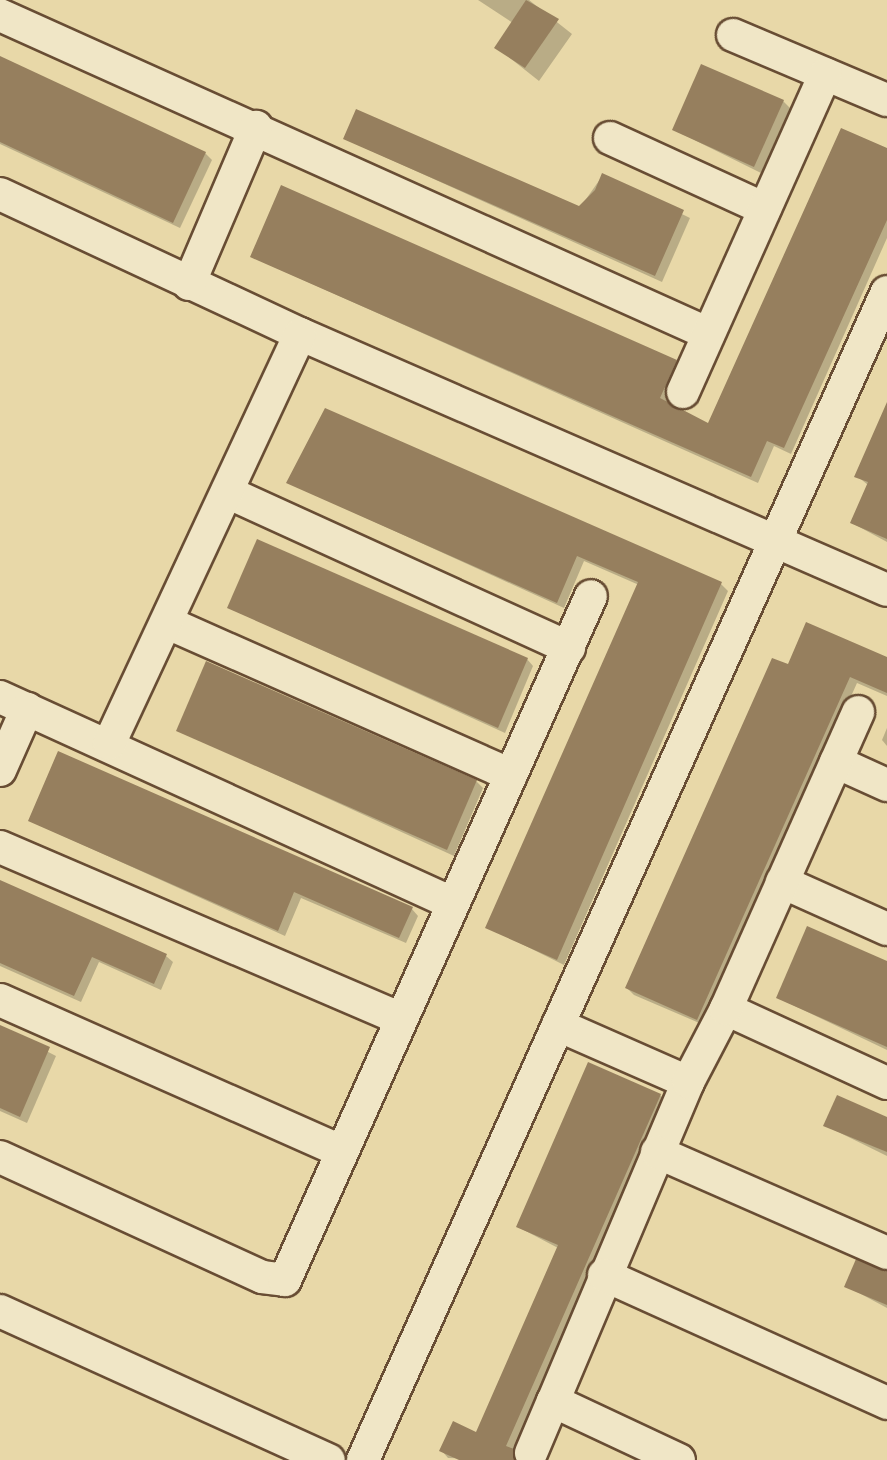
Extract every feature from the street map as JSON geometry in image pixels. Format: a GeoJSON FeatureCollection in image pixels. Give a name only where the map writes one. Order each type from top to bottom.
{"type":"FeatureCollection","features":[{"type":"Feature","properties":{"kind":"street"},"geometry":{"type":"LineString","coordinates":[[0,15],[256,127],[709,334]]}},
{"type":"Feature","properties":{"kind":"street"},"geometry":{"type":"LineString","coordinates":[[733,35],[887,100]]}},
{"type":"Feature","properties":{"kind":"street"},"geometry":{"type":"LineString","coordinates":[[683,392],[825,74]]}},
{"type":"Feature","properties":{"kind":"street"},"geometry":{"type":"LineString","coordinates":[[189,284],[256,127]]}},
{"type":"Feature","properties":{"kind":"street"},"geometry":{"type":"LineString","coordinates":[[610,138],[765,209]]}},
{"type":"Feature","properties":{"kind":"street"},"geometry":{"type":"LineString","coordinates":[[0,194],[300,334],[887,590]]}},
{"type":"Feature","properties":{"kind":"street"},"geometry":{"type":"LineString","coordinates":[[363,1460],[887,292]]}},
{"type":"Feature","properties":{"kind":"street"},"geometry":{"type":"LineString","coordinates":[[109,744],[168,623],[300,334]]}},
{"type":"Feature","properties":{"kind":"street"},"geometry":{"type":"LineString","coordinates":[[227,492],[569,648]]}},
{"type":"Feature","properties":{"kind":"street"},"geometry":{"type":"LineString","coordinates":[[0,1157],[275,1282],[285,1280],[591,596]]}},
{"type":"Feature","properties":{"kind":"street"},"geometry":{"type":"LineString","coordinates":[[168,623],[511,775]]}},
{"type":"Feature","properties":{"kind":"street"},"geometry":{"type":"LineString","coordinates":[[0,770],[13,703],[109,744],[452,903]]}},
{"type":"Feature","properties":{"kind":"street"},"geometry":{"type":"LineString","coordinates":[[531,1453],[657,1152],[688,1082],[726,1009],[858,712]]}},
{"type":"Feature","properties":{"kind":"street"},"geometry":{"type":"LineString","coordinates":[[836,762],[887,785]]}},
{"type":"Feature","properties":{"kind":"street"},"geometry":{"type":"LineString","coordinates":[[0,846],[401,1019]]}},
{"type":"Feature","properties":{"kind":"street"},"geometry":{"type":"LineString","coordinates":[[782,882],[887,929]]}},
{"type":"Feature","properties":{"kind":"street"},"geometry":{"type":"LineString","coordinates":[[0,1000],[341,1151]]}},
{"type":"Feature","properties":{"kind":"street"},"geometry":{"type":"LineString","coordinates":[[726,1009],[887,1083]]}},
{"type":"Feature","properties":{"kind":"street"},"geometry":{"type":"LineString","coordinates":[[558,1025],[688,1082]]}},
{"type":"Feature","properties":{"kind":"street"},"geometry":{"type":"LineString","coordinates":[[657,1152],[887,1253]]}},
{"type":"Feature","properties":{"kind":"street"},"geometry":{"type":"LineString","coordinates":[[604,1275],[887,1403]]}},
{"type":"Feature","properties":{"kind":"street"},"geometry":{"type":"LineString","coordinates":[[0,1311],[329,1460]]}},
{"type":"Feature","properties":{"kind":"street"},"geometry":{"type":"LineString","coordinates":[[553,1401],[679,1460]]}},
{"type":"Feature","properties":{"kind":"building"},"geometry":{"type":"Polygon","coordinates":[[[526,0],[559,19],[525,68],[494,48],[526,0]]]}},
{"type":"Feature","properties":{"kind":"building"},"geometry":{"type":"Polygon","coordinates":[[[0,56],[206,152],[173,223],[0,142],[0,56]]]}},
{"type":"Feature","properties":{"kind":"building"},"geometry":{"type":"Polygon","coordinates":[[[701,64],[784,100],[754,167],[672,130],[701,64]]]}},
{"type":"Feature","properties":{"kind":"building"},"geometry":{"type":"Polygon","coordinates":[[[356,109],[579,206],[595,190],[602,173],[684,210],[655,276],[343,139],[356,109]]]}},
{"type":"Feature","properties":{"kind":"building"},"geometry":{"type":"Polygon","coordinates":[[[841,128],[887,148],[887,220],[784,448],[767,441],[751,477],[250,257],[281,185],[677,360],[660,398],[708,423],[841,128]]]}},
{"type":"Feature","properties":{"kind":"building"},"geometry":{"type":"Polygon","coordinates":[[[887,402],[887,539],[850,523],[868,482],[854,477],[887,402]]]}},
{"type":"Feature","properties":{"kind":"building"},"geometry":{"type":"Polygon","coordinates":[[[325,408],[722,582],[557,960],[485,928],[638,582],[577,556],[557,603],[286,483],[325,408]]]}},
{"type":"Feature","properties":{"kind":"building"},"geometry":{"type":"Polygon","coordinates":[[[257,539],[528,658],[498,728],[227,608],[257,539]]]}},
{"type":"Feature","properties":{"kind":"building"},"geometry":{"type":"Polygon","coordinates":[[[806,622],[887,657],[887,693],[850,677],[697,1020],[625,988],[772,658],[788,664],[806,622]]]}},
{"type":"Feature","properties":{"kind":"building"},"geometry":{"type":"Polygon","coordinates":[[[206,661],[477,780],[447,850],[176,731],[206,661]]]}},
{"type":"Feature","properties":{"kind":"building"},"geometry":{"type":"Polygon","coordinates":[[[58,751],[413,907],[399,938],[294,892],[278,931],[28,821],[58,751]]]}},
{"type":"Feature","properties":{"kind":"building"},"geometry":{"type":"Polygon","coordinates":[[[0,880],[167,954],[154,984],[92,957],[74,996],[0,963],[0,880]]]}},
{"type":"Feature","properties":{"kind":"building"},"geometry":{"type":"Polygon","coordinates":[[[807,926],[887,961],[887,1047],[776,998],[807,926]]]}},
{"type":"Feature","properties":{"kind":"building"},"geometry":{"type":"Polygon","coordinates":[[[0,1025],[50,1047],[20,1117],[0,1108],[0,1025]]]}},
{"type":"Feature","properties":{"kind":"building"},"geometry":{"type":"Polygon","coordinates":[[[588,1062],[661,1094],[506,1446],[514,1449],[515,1460],[459,1460],[439,1451],[453,1421],[476,1432],[558,1245],[516,1227],[588,1062]]]}},
{"type":"Feature","properties":{"kind":"building"},"geometry":{"type":"Polygon","coordinates":[[[837,1095],[887,1117],[887,1152],[823,1126],[837,1095]]]}},
{"type":"Feature","properties":{"kind":"building"},"geometry":{"type":"Polygon","coordinates":[[[856,1259],[887,1271],[887,1305],[844,1287],[856,1259]]]}}]}
